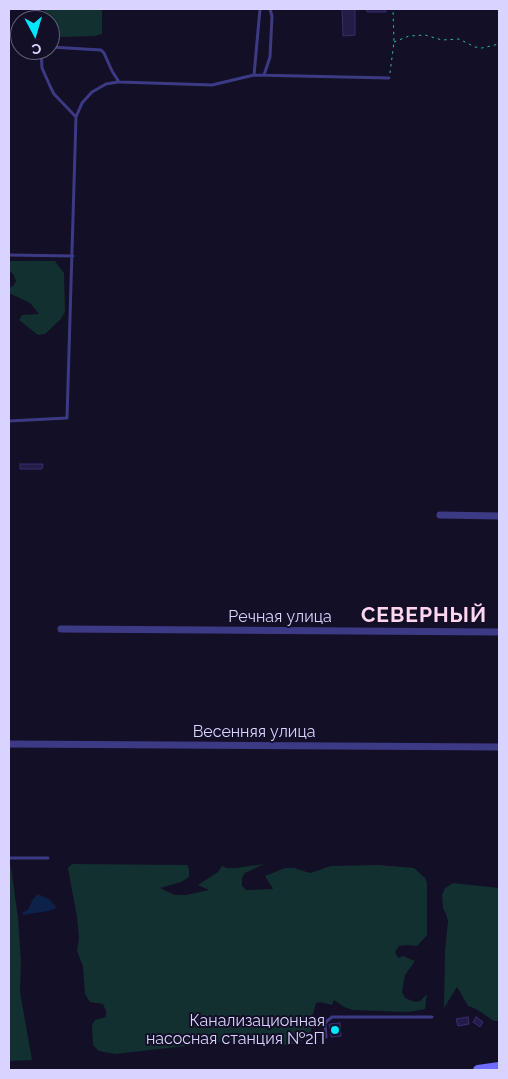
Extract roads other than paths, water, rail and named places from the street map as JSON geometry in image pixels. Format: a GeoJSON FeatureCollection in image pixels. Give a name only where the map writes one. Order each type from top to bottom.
{"type":"FeatureCollection","features":[{"type":"Feature","properties":{"kind":"street"},"geometry":{"type":"LineString","coordinates":[[440,515],[499,516]]}},
{"type":"Feature","properties":{"kind":"street","name":"Речная улица"},"geometry":{"type":"LineString","coordinates":[[62,630],[499,632]]}},
{"type":"Feature","properties":{"kind":"street","name":"Весенняя улица"},"geometry":{"type":"LineString","coordinates":[[9,744],[499,747]]}},
{"type":"Feature","properties":{"kind":"street"},"geometry":{"type":"LineString","coordinates":[[478,1070],[499,1067]]}},
{"type":"Feature","properties":{"kind":"lane"},"geometry":{"type":"LineString","coordinates":[[254,75],[260,9]]}},
{"type":"Feature","properties":{"kind":"lane"},"geometry":{"type":"LineString","coordinates":[[264,75],[270,57],[272,16],[270,9]]}},
{"type":"Feature","properties":{"kind":"lane"},"geometry":{"type":"LineString","coordinates":[[60,48],[101,50],[119,82]]}},
{"type":"Feature","properties":{"kind":"lane"},"geometry":{"type":"LineString","coordinates":[[42,60],[42,68],[54,94],[76,117]]}},
{"type":"Feature","properties":{"kind":"lane"},"geometry":{"type":"LineString","coordinates":[[9,420],[67,418],[76,117],[82,103],[92,92],[106,84],[119,82],[212,85],[254,75],[389,78]]}},
{"type":"Feature","properties":{"kind":"lane"},"geometry":{"type":"LineString","coordinates":[[9,255],[72,256]]}},
{"type":"Feature","properties":{"kind":"lane"},"geometry":{"type":"LineString","coordinates":[[9,858],[48,858]]}},
{"type":"Feature","properties":{"kind":"lane"},"geometry":{"type":"LineString","coordinates":[[326,1037],[325,1024],[332,1017],[432,1016]]}},
{"type":"Feature","properties":{"kind":"water"},"geometry":{"type":"Polygon","coordinates":[[[38,894],[49,899],[57,908],[23,915],[23,912],[28,910],[33,899],[38,894]]]}},
{"type":"Feature","properties":{"kind":"place","name":"Канализационная насосная станция №2П"},"geometry":{"type":"Point","coordinates":[335,1030]}},
{"type":"Feature","properties":{"kind":"district","name":"СЕВЕРНЫЙ"},"geometry":{"type":"Point","coordinates":[424,616]}}]}
